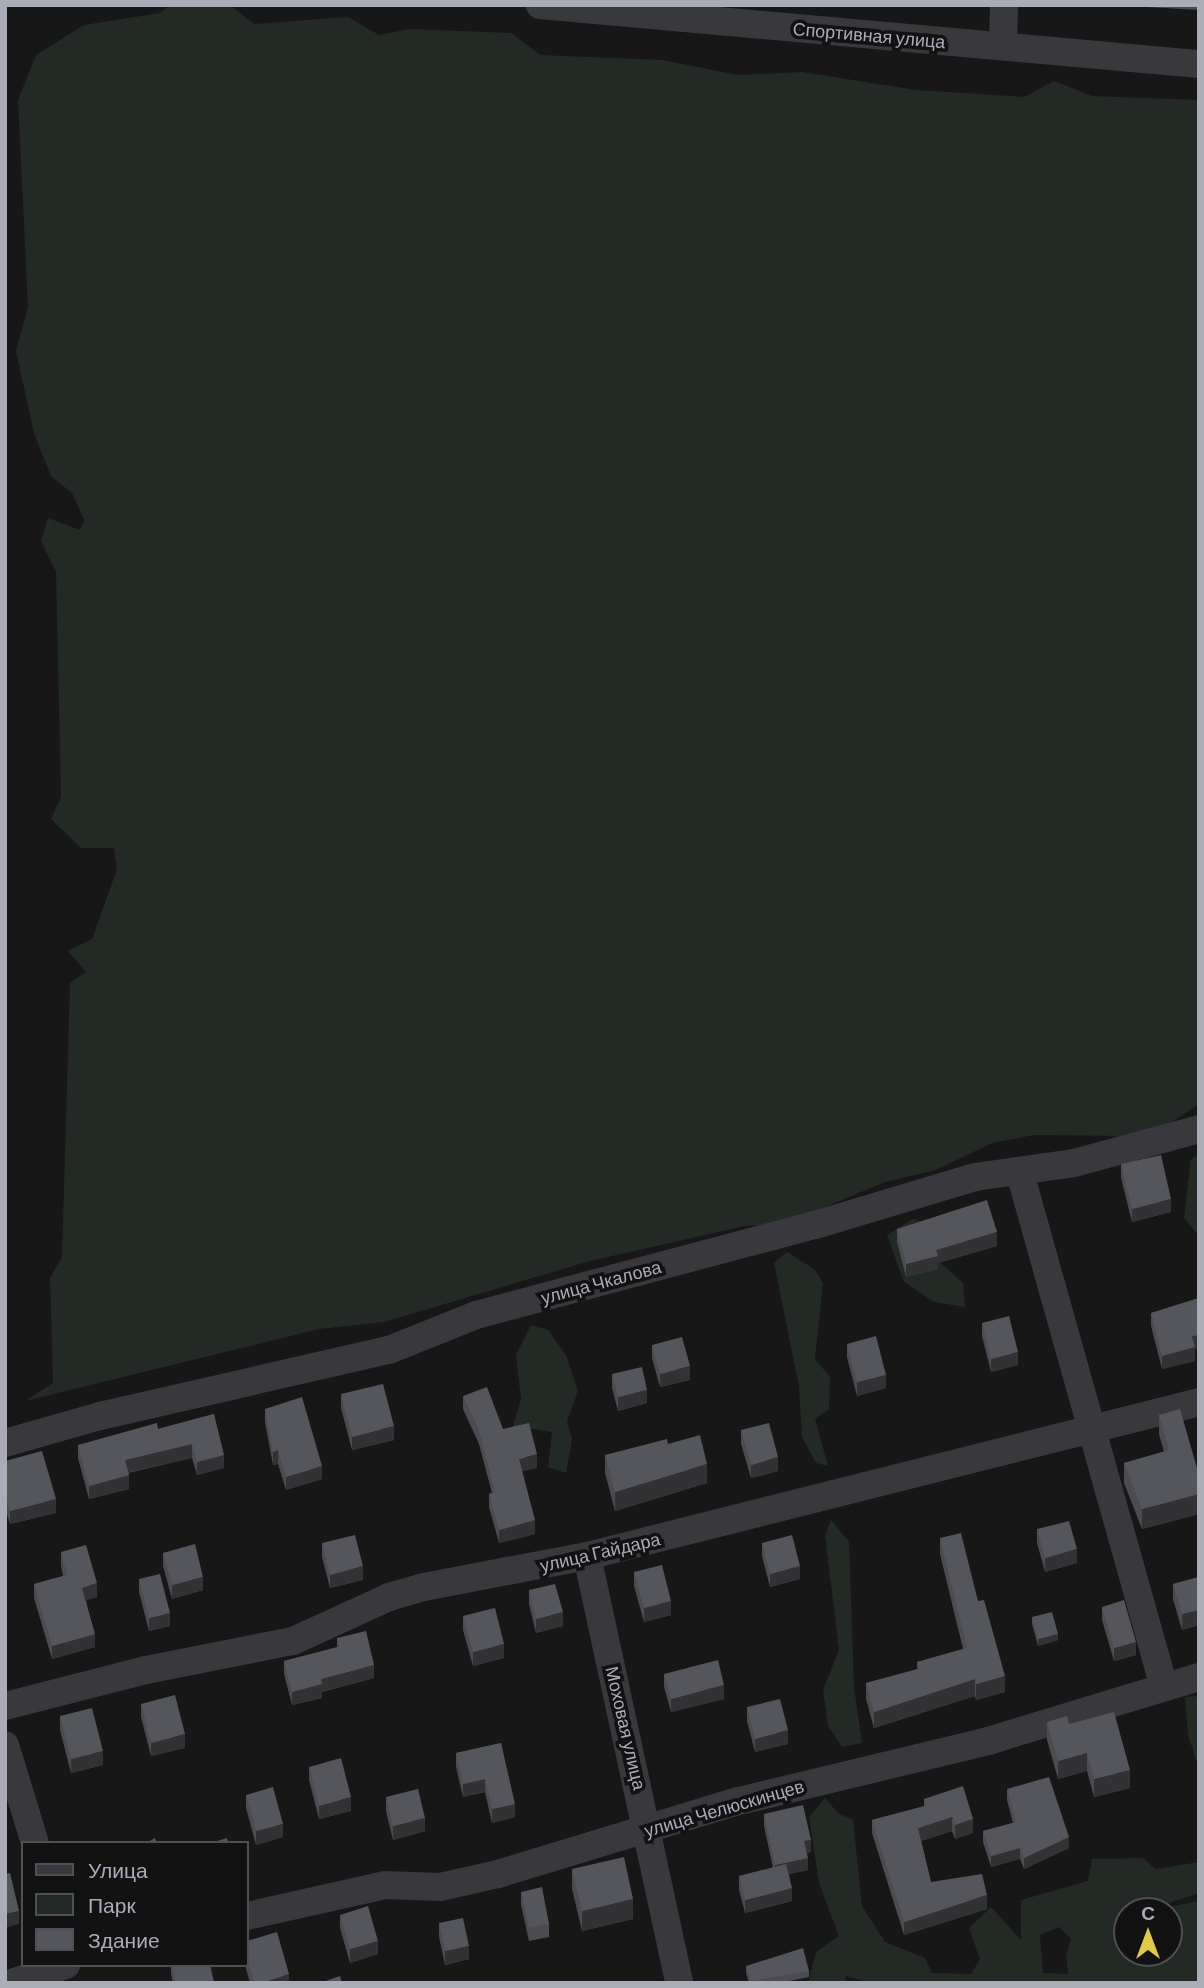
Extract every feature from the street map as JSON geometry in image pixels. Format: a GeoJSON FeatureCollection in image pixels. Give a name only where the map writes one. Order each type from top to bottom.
{"type":"FeatureCollection","features":[{"type":"Feature","properties":{"kind":"street","name":"Спортивная улица"},"geometry":{"type":"LineString","coordinates":[[540,5],[1199,64]]}},
{"type":"Feature","properties":{"kind":"street"},"geometry":{"type":"LineString","coordinates":[[1003,46],[1004,5]]}},
{"type":"Feature","properties":{"kind":"street","name":"улица Чкалова"},"geometry":{"type":"LineString","coordinates":[[5,1443],[100,1416],[389,1350],[476,1315],[814,1225],[975,1177],[1020,1173],[1074,1163],[1199,1129]]}},
{"type":"Feature","properties":{"kind":"street"},"geometry":{"type":"LineString","coordinates":[[1020,1173],[1094,1429],[1164,1687]]}},
{"type":"Feature","properties":{"kind":"street","name":"улица Гайдара"},"geometry":{"type":"LineString","coordinates":[[5,1706],[146,1670],[293,1641],[388,1597],[424,1587],[587,1556],[1199,1402]]}},
{"type":"Feature","properties":{"kind":"street","name":"Моховая улица"},"geometry":{"type":"LineString","coordinates":[[587,1556],[649,1830],[679,1983]]}},
{"type":"Feature","properties":{"kind":"street","name":"улица Челюскинцев"},"geometry":{"type":"LineString","coordinates":[[248,1916],[386,1885],[451,1884],[649,1830],[778,1791],[988,1741],[1199,1677]]}},
{"type":"Feature","properties":{"kind":"street"},"geometry":{"type":"LineString","coordinates":[[5,1745],[34,1841]]}},
{"type":"Feature","properties":{"kind":"street"},"geometry":{"type":"LineString","coordinates":[[12,1983],[60,1967]]}},
{"type":"Feature","properties":{"kind":"green space"},"geometry":{"type":"Polygon","coordinates":[[[170,5],[230,5],[254,24],[348,17],[379,35],[410,29],[511,33],[540,55],[662,60],[738,75],[802,72],[916,90],[1024,97],[1054,81],[1092,96],[1199,100],[1199,1104],[1169,1124],[1125,1136],[1034,1135],[992,1143],[936,1170],[885,1182],[784,1224],[745,1226],[590,1261],[384,1322],[319,1329],[25,1401],[53,1383],[50,1278],[62,1257],[70,983],[86,972],[68,951],[92,939],[117,869],[114,848],[81,848],[51,819],[61,797],[56,572],[41,541],[48,518],[80,530],[84,520],[72,493],[51,476],[34,433],[16,351],[28,307],[18,100],[36,55],[84,25],[160,13],[170,5]]]}},
{"type":"Feature","properties":{"kind":"green space"},"geometry":{"type":"Polygon","coordinates":[[[1199,1155],[1199,1236],[1184,1218],[1191,1159],[1199,1155]]]}},
{"type":"Feature","properties":{"kind":"green space"},"geometry":{"type":"Polygon","coordinates":[[[913,1219],[934,1225],[936,1259],[963,1283],[965,1307],[934,1302],[904,1282],[887,1235],[913,1219]]]}},
{"type":"Feature","properties":{"kind":"green space"},"geometry":{"type":"Polygon","coordinates":[[[787,1252],[814,1269],[823,1283],[815,1359],[830,1377],[829,1409],[815,1419],[828,1466],[816,1463],[802,1437],[799,1386],[774,1263],[787,1252]]]}},
{"type":"Feature","properties":{"kind":"green space"},"geometry":{"type":"Polygon","coordinates":[[[531,1325],[548,1330],[566,1355],[578,1391],[567,1421],[572,1439],[566,1473],[548,1467],[552,1432],[513,1426],[521,1399],[516,1355],[531,1325]]]}},
{"type":"Feature","properties":{"kind":"green space"},"geometry":{"type":"Polygon","coordinates":[[[831,1520],[849,1542],[854,1687],[862,1743],[842,1747],[828,1726],[823,1690],[839,1650],[825,1535],[831,1520]]]}},
{"type":"Feature","properties":{"kind":"green space"},"geometry":{"type":"Polygon","coordinates":[[[1199,1696],[1199,1769],[1188,1735],[1185,1697],[1199,1696]]]}},
{"type":"Feature","properties":{"kind":"green space"},"geometry":{"type":"Polygon","coordinates":[[[825,1798],[839,1814],[853,1820],[862,1906],[885,1942],[925,1958],[932,1973],[971,1974],[980,1959],[969,1928],[991,1907],[1021,1940],[1021,1900],[1088,1881],[1092,1859],[1142,1858],[1156,1869],[1199,1862],[1199,1893],[1183,1898],[1113,1897],[1113,1967],[1183,1967],[1183,1904],[1199,1901],[1199,1983],[871,1983],[846,1976],[845,1983],[808,1983],[816,1952],[839,1936],[819,1883],[809,1817],[825,1798]],[[1059,1927],[1040,1935],[1043,1973],[1068,1974],[1066,1955],[1071,1939],[1059,1927]]]}},
{"type":"Feature","properties":{"kind":"building"},"geometry":{"type":"Polygon","coordinates":[[[1161,1155],[1171,1199],[1132,1209],[1121,1164],[1161,1155]]]}},
{"type":"Feature","properties":{"kind":"building"},"geometry":{"type":"Polygon","coordinates":[[[987,1200],[997,1232],[936,1250],[938,1256],[906,1264],[897,1229],[987,1200]]]}},
{"type":"Feature","properties":{"kind":"building"},"geometry":{"type":"Polygon","coordinates":[[[1199,1298],[1199,1335],[1192,1336],[1195,1347],[1162,1356],[1151,1313],[1199,1298]]]}},
{"type":"Feature","properties":{"kind":"building"},"geometry":{"type":"Polygon","coordinates":[[[1009,1316],[1018,1352],[991,1359],[982,1323],[1009,1316]]]}},
{"type":"Feature","properties":{"kind":"building"},"geometry":{"type":"Polygon","coordinates":[[[876,1336],[886,1375],[857,1382],[847,1344],[876,1336]]]}},
{"type":"Feature","properties":{"kind":"building"},"geometry":{"type":"Polygon","coordinates":[[[682,1337],[690,1366],[660,1374],[652,1345],[682,1337]]]}},
{"type":"Feature","properties":{"kind":"building"},"geometry":{"type":"Polygon","coordinates":[[[642,1367],[647,1390],[618,1397],[612,1374],[642,1367]]]}},
{"type":"Feature","properties":{"kind":"building"},"geometry":{"type":"Polygon","coordinates":[[[383,1384],[394,1426],[352,1437],[341,1394],[383,1384]]]}},
{"type":"Feature","properties":{"kind":"building"},"geometry":{"type":"Polygon","coordinates":[[[487,1387],[503,1429],[529,1423],[537,1454],[519,1459],[535,1520],[499,1530],[489,1494],[495,1492],[479,1430],[463,1396],[487,1387]]]}},
{"type":"Feature","properties":{"kind":"building"},"geometry":{"type":"Polygon","coordinates":[[[302,1397],[322,1466],[286,1477],[278,1450],[273,1452],[265,1409],[302,1397]]]}},
{"type":"Feature","properties":{"kind":"building"},"geometry":{"type":"Polygon","coordinates":[[[1180,1409],[1199,1475],[1199,1494],[1142,1509],[1124,1463],[1169,1450],[1159,1415],[1180,1409]]]}},
{"type":"Feature","properties":{"kind":"building"},"geometry":{"type":"Polygon","coordinates":[[[214,1414],[224,1455],[197,1462],[192,1444],[125,1460],[129,1475],[89,1486],[78,1445],[157,1423],[158,1429],[214,1414]]]}},
{"type":"Feature","properties":{"kind":"building"},"geometry":{"type":"Polygon","coordinates":[[[769,1423],[778,1457],[751,1465],[741,1430],[769,1423]]]}},
{"type":"Feature","properties":{"kind":"building"},"geometry":{"type":"Polygon","coordinates":[[[700,1435],[707,1464],[615,1492],[605,1455],[667,1439],[668,1444],[700,1435]]]}},
{"type":"Feature","properties":{"kind":"building"},"geometry":{"type":"Polygon","coordinates":[[[42,1451],[56,1499],[10,1511],[5,1494],[5,1461],[42,1451]]]}},
{"type":"Feature","properties":{"kind":"building"},"geometry":{"type":"Polygon","coordinates":[[[1069,1521],[1077,1549],[1045,1558],[1037,1529],[1069,1521]]]}},
{"type":"Feature","properties":{"kind":"building"},"geometry":{"type":"Polygon","coordinates":[[[961,1533],[978,1601],[984,1600],[1005,1676],[976,1684],[975,1679],[874,1712],[866,1683],[919,1669],[917,1662],[967,1648],[940,1538],[961,1533]]]}},
{"type":"Feature","properties":{"kind":"building"},"geometry":{"type":"Polygon","coordinates":[[[355,1535],[363,1566],[330,1575],[322,1543],[355,1535]]]}},
{"type":"Feature","properties":{"kind":"building"},"geometry":{"type":"Polygon","coordinates":[[[792,1535],[800,1566],[770,1574],[762,1543],[792,1535]]]}},
{"type":"Feature","properties":{"kind":"building"},"geometry":{"type":"Polygon","coordinates":[[[195,1544],[203,1577],[172,1585],[163,1553],[195,1544]]]}},
{"type":"Feature","properties":{"kind":"building"},"geometry":{"type":"Polygon","coordinates":[[[86,1545],[97,1583],[82,1588],[95,1634],[52,1646],[34,1584],[67,1575],[61,1552],[86,1545]]]}},
{"type":"Feature","properties":{"kind":"building"},"geometry":{"type":"Polygon","coordinates":[[[662,1565],[671,1601],[644,1608],[634,1572],[662,1565]]]}},
{"type":"Feature","properties":{"kind":"building"},"geometry":{"type":"Polygon","coordinates":[[[160,1574],[170,1613],[149,1618],[139,1579],[160,1574]]]}},
{"type":"Feature","properties":{"kind":"building"},"geometry":{"type":"Polygon","coordinates":[[[1199,1577],[1199,1610],[1182,1614],[1173,1584],[1199,1577]]]}},
{"type":"Feature","properties":{"kind":"building"},"geometry":{"type":"Polygon","coordinates":[[[555,1584],[563,1612],[536,1619],[529,1590],[555,1584]]]}},
{"type":"Feature","properties":{"kind":"building"},"geometry":{"type":"Polygon","coordinates":[[[1124,1600],[1136,1642],[1114,1648],[1102,1607],[1124,1600]]]}},
{"type":"Feature","properties":{"kind":"building"},"geometry":{"type":"Polygon","coordinates":[[[495,1608],[504,1644],[473,1652],[463,1616],[495,1608]]]}},
{"type":"Feature","properties":{"kind":"building"},"geometry":{"type":"Polygon","coordinates":[[[1052,1612],[1058,1634],[1038,1639],[1032,1617],[1052,1612]]]}},
{"type":"Feature","properties":{"kind":"building"},"geometry":{"type":"Polygon","coordinates":[[[366,1631],[374,1665],[321,1679],[322,1684],[292,1692],[284,1661],[339,1647],[337,1638],[366,1631]]]}},
{"type":"Feature","properties":{"kind":"building"},"geometry":{"type":"Polygon","coordinates":[[[718,1660],[724,1685],[671,1699],[664,1674],[718,1660]]]}},
{"type":"Feature","properties":{"kind":"building"},"geometry":{"type":"Polygon","coordinates":[[[175,1695],[185,1734],[151,1743],[141,1704],[175,1695]]]}},
{"type":"Feature","properties":{"kind":"building"},"geometry":{"type":"Polygon","coordinates":[[[780,1699],[788,1730],[755,1739],[747,1707],[780,1699]]]}},
{"type":"Feature","properties":{"kind":"building"},"geometry":{"type":"Polygon","coordinates":[[[92,1708],[103,1751],[71,1759],[60,1716],[92,1708]]]}},
{"type":"Feature","properties":{"kind":"building"},"geometry":{"type":"Polygon","coordinates":[[[1114,1712],[1130,1770],[1094,1779],[1087,1753],[1058,1761],[1047,1722],[1067,1716],[1069,1724],[1114,1712]]]}},
{"type":"Feature","properties":{"kind":"building"},"geometry":{"type":"Polygon","coordinates":[[[501,1743],[515,1804],[492,1809],[485,1779],[463,1784],[456,1753],[501,1743]]]}},
{"type":"Feature","properties":{"kind":"building"},"geometry":{"type":"Polygon","coordinates":[[[341,1758],[351,1797],[319,1806],[309,1767],[341,1758]]]}},
{"type":"Feature","properties":{"kind":"building"},"geometry":{"type":"Polygon","coordinates":[[[1049,1777],[1069,1837],[1024,1858],[1020,1848],[991,1856],[983,1831],[1016,1822],[1007,1789],[1049,1777]]]}},
{"type":"Feature","properties":{"kind":"building"},"geometry":{"type":"Polygon","coordinates":[[[963,1786],[973,1819],[955,1825],[952,1817],[918,1828],[931,1882],[982,1874],[987,1895],[904,1922],[872,1820],[926,1806],[924,1799],[963,1786]]]}},
{"type":"Feature","properties":{"kind":"building"},"geometry":{"type":"Polygon","coordinates":[[[273,1787],[283,1824],[256,1831],[246,1795],[273,1787]]]}},
{"type":"Feature","properties":{"kind":"building"},"geometry":{"type":"Polygon","coordinates":[[[418,1789],[425,1818],[393,1826],[386,1797],[418,1789]]]}},
{"type":"Feature","properties":{"kind":"building"},"geometry":{"type":"Polygon","coordinates":[[[803,1805],[811,1840],[804,1841],[808,1858],[775,1865],[764,1814],[803,1805]]]}},
{"type":"Feature","properties":{"kind":"building"},"geometry":{"type":"Polygon","coordinates":[[[624,1857],[633,1899],[582,1911],[572,1869],[624,1857]]]}},
{"type":"Feature","properties":{"kind":"building"},"geometry":{"type":"Polygon","coordinates":[[[786,1864],[792,1888],[745,1900],[739,1876],[786,1864]]]}},
{"type":"Feature","properties":{"kind":"building"},"geometry":{"type":"Polygon","coordinates":[[[10,1873],[19,1911],[5,1914],[5,1874],[10,1873]]]}},
{"type":"Feature","properties":{"kind":"building"},"geometry":{"type":"Polygon","coordinates":[[[542,1887],[549,1924],[529,1928],[521,1892],[542,1887]]]}},
{"type":"Feature","properties":{"kind":"building"},"geometry":{"type":"Polygon","coordinates":[[[368,1906],[378,1941],[350,1949],[340,1915],[368,1906]]]}},
{"type":"Feature","properties":{"kind":"building"},"geometry":{"type":"Polygon","coordinates":[[[463,1918],[469,1946],[445,1951],[439,1923],[463,1918]]]}},
{"type":"Feature","properties":{"kind":"building"},"geometry":{"type":"Polygon","coordinates":[[[277,1932],[289,1974],[254,1983],[248,1962],[248,1941],[277,1932]]]}},
{"type":"Feature","properties":{"kind":"building"},"geometry":{"type":"Polygon","coordinates":[[[803,1948],[809,1971],[750,1981],[746,1966],[803,1948]]]}},
{"type":"Feature","properties":{"kind":"building"},"geometry":{"type":"Polygon","coordinates":[[[172,1967],[210,1967],[214,1983],[176,1983],[172,1967]]]}},
{"type":"Feature","properties":{"kind":"building"},"geometry":{"type":"Polygon","coordinates":[[[340,1976],[342,1983],[320,1983],[340,1976]]]}}]}
